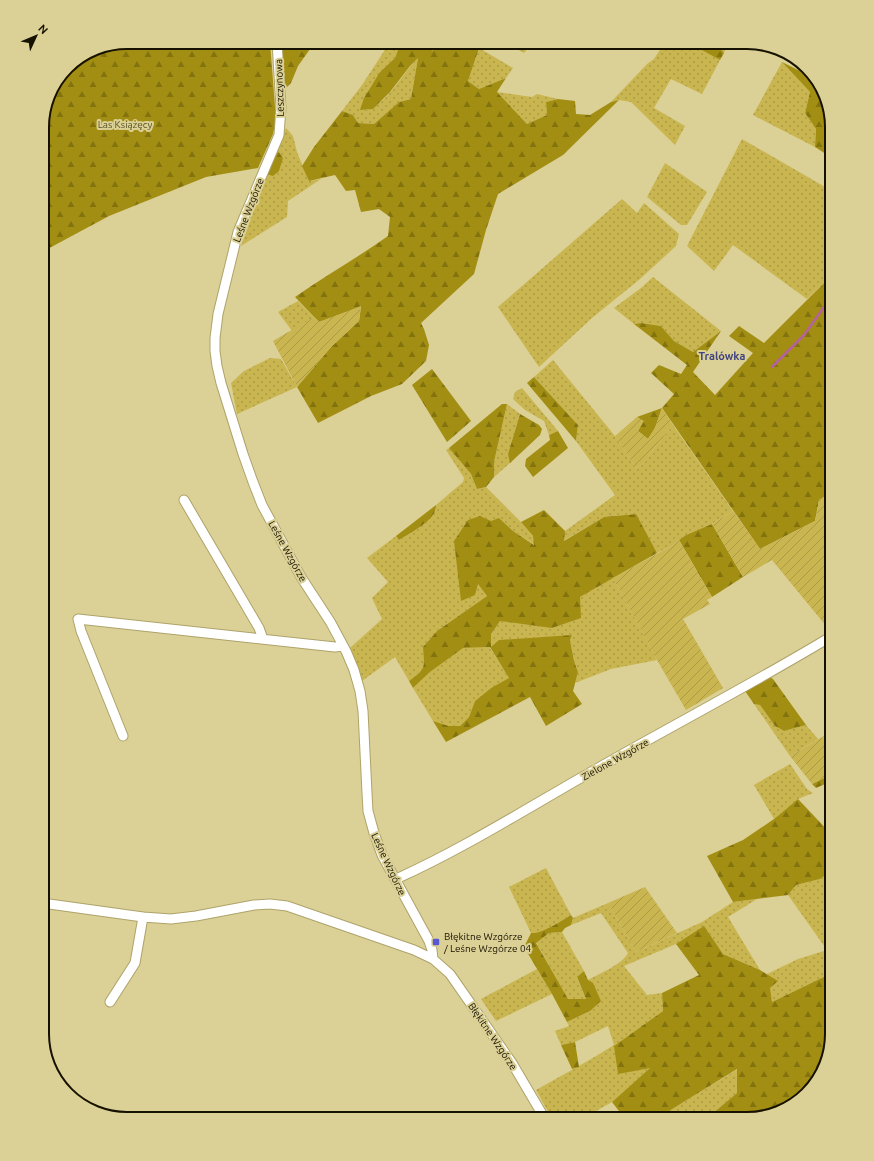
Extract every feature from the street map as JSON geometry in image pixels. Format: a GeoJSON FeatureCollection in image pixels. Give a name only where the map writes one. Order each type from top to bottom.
{"type":"FeatureCollection","features":[{"type":"Feature","properties":{"kind":"street","name":"Leszczynowa"},"geometry":{"type":"LineString","coordinates":[[277,49],[281,106],[279,135]]}},
{"type":"Feature","properties":{"kind":"street","name":"Leśne Wzgórze"},"geometry":{"type":"LineString","coordinates":[[279,135],[238,232],[219,308],[215,338],[215,352],[221,383],[253,482],[262,505],[298,572],[343,646],[354,670],[364,711],[368,811],[374,833],[382,855],[428,941],[432,950],[433,959]]}},
{"type":"Feature","properties":{"kind":"street"},"geometry":{"type":"LineString","coordinates":[[184,500],[259,628],[263,639]]}},
{"type":"Feature","properties":{"kind":"street"},"geometry":{"type":"LineString","coordinates":[[123,736],[81,631],[78,619],[335,647],[343,646]]}},
{"type":"Feature","properties":{"kind":"street","name":"Zielone Wzgórze"},"geometry":{"type":"LineString","coordinates":[[396,879],[501,825],[601,766],[701,712],[825,640]]}},
{"type":"Feature","properties":{"kind":"street","name":"Błękitne Wzgórze"},"geometry":{"type":"LineString","coordinates":[[49,904],[143,917],[171,919],[254,905],[270,904],[287,906],[410,948],[433,959],[450,974],[512,1063],[541,1112]]}},
{"type":"Feature","properties":{"kind":"street"},"geometry":{"type":"LineString","coordinates":[[110,1002],[135,963],[143,917]]}},
{"type":"Feature","properties":{"kind":"shaded area"},"geometry":{"type":"Polygon","coordinates":[[[385,49],[398,49],[395,58],[380,72],[365,110],[373,107],[387,96],[418,58],[411,99],[399,102],[374,124],[358,123],[353,115],[342,111],[362,85],[385,49]]]}},
{"type":"Feature","properties":{"kind":"shaded area"},"geometry":{"type":"Polygon","coordinates":[[[479,49],[513,68],[506,78],[479,89],[468,81],[479,49]]]}},
{"type":"Feature","properties":{"kind":"shaded area"},"geometry":{"type":"Polygon","coordinates":[[[517,49],[527,49],[524,53],[517,49]]]}},
{"type":"Feature","properties":{"kind":"shaded area"},"geometry":{"type":"Polygon","coordinates":[[[660,49],[700,49],[720,60],[702,94],[671,79],[654,108],[685,126],[675,145],[631,102],[619,100],[611,102],[647,64],[654,59],[660,49]]]}},
{"type":"Feature","properties":{"kind":"shaded area"},"geometry":{"type":"Polygon","coordinates":[[[720,49],[726,49],[724,53],[720,49]]]}},
{"type":"Feature","properties":{"kind":"shaded area"},"geometry":{"type":"Polygon","coordinates":[[[782,62],[810,92],[805,113],[816,129],[815,147],[753,115],[782,62]]]}},
{"type":"Feature","properties":{"kind":"shaded area"},"geometry":{"type":"Polygon","coordinates":[[[497,92],[532,97],[537,94],[558,99],[546,102],[547,115],[527,124],[497,92]]]}},
{"type":"Feature","properties":{"kind":"shaded area"},"geometry":{"type":"Polygon","coordinates":[[[286,128],[293,136],[297,152],[309,181],[321,179],[288,201],[287,217],[241,246],[266,174],[283,158],[278,151],[286,128]]]}},
{"type":"Feature","properties":{"kind":"shaded area"},"geometry":{"type":"Polygon","coordinates":[[[742,139],[825,187],[825,282],[807,299],[733,245],[714,271],[687,246],[742,139]]]}},
{"type":"Feature","properties":{"kind":"shaded area"},"geometry":{"type":"Polygon","coordinates":[[[665,163],[707,192],[687,225],[681,225],[647,197],[665,163]]]}},
{"type":"Feature","properties":{"kind":"shaded area"},"geometry":{"type":"Polygon","coordinates":[[[622,199],[637,213],[644,203],[679,234],[676,246],[640,279],[592,318],[539,367],[498,307],[622,199]]]}},
{"type":"Feature","properties":{"kind":"shaded area"},"geometry":{"type":"Polygon","coordinates":[[[653,277],[721,331],[693,352],[674,341],[661,326],[641,323],[634,324],[614,308],[653,277]]]}},
{"type":"Feature","properties":{"kind":"shaded area"},"geometry":{"type":"Polygon","coordinates":[[[298,301],[314,317],[292,331],[278,312],[298,301]]]}},
{"type":"Feature","properties":{"kind":"shaded area"},"geometry":{"type":"Polygon","coordinates":[[[361,306],[359,321],[331,347],[297,387],[273,341],[314,317],[319,322],[361,306]]]}},
{"type":"Feature","properties":{"kind":"shaded area"},"geometry":{"type":"Polygon","coordinates":[[[270,358],[281,359],[297,387],[237,414],[231,383],[244,371],[270,358]]]}},
{"type":"Feature","properties":{"kind":"shaded area"},"geometry":{"type":"Polygon","coordinates":[[[553,360],[615,436],[636,468],[641,465],[673,425],[733,511],[710,525],[686,535],[671,546],[657,553],[635,514],[604,517],[563,541],[565,531],[615,495],[576,441],[578,425],[534,377],[553,360]]]}},
{"type":"Feature","properties":{"kind":"shaded area"},"geometry":{"type":"Polygon","coordinates":[[[522,388],[558,431],[549,435],[544,421],[525,410],[513,399],[515,392],[522,388]]]}},
{"type":"Feature","properties":{"kind":"shaded area"},"geometry":{"type":"Polygon","coordinates":[[[507,404],[520,414],[508,454],[511,462],[494,477],[494,462],[507,404]]]}},
{"type":"Feature","properties":{"kind":"shaded area"},"geometry":{"type":"Polygon","coordinates":[[[662,408],[673,425],[641,465],[636,468],[615,436],[637,417],[644,421],[638,431],[648,439],[655,428],[662,408]]]}},
{"type":"Feature","properties":{"kind":"shaded area"},"geometry":{"type":"Polygon","coordinates":[[[449,448],[471,474],[477,489],[486,487],[533,536],[535,545],[513,531],[499,518],[478,584],[487,596],[437,631],[423,647],[424,664],[422,670],[409,681],[395,657],[362,681],[350,648],[382,619],[372,598],[388,582],[367,558],[396,536],[399,540],[436,510],[436,505],[463,482],[464,478],[446,450],[449,448]]]}},
{"type":"Feature","properties":{"kind":"shaded area"},"geometry":{"type":"Polygon","coordinates":[[[825,496],[825,625],[772,560],[743,577],[712,524],[733,511],[760,549],[815,521],[819,500],[825,496]]]}},
{"type":"Feature","properties":{"kind":"shaded area"},"geometry":{"type":"Polygon","coordinates":[[[679,540],[712,597],[707,600],[710,604],[683,619],[723,688],[686,710],[613,578],[671,546],[679,540]]]}},
{"type":"Feature","properties":{"kind":"shaded area"},"geometry":{"type":"Polygon","coordinates":[[[613,578],[657,660],[611,669],[575,683],[578,672],[574,661],[570,640],[572,635],[490,648],[510,679],[491,688],[475,701],[469,717],[460,726],[449,726],[433,721],[413,688],[430,672],[462,648],[490,647],[491,634],[499,621],[580,597],[613,578]]]}},
{"type":"Feature","properties":{"kind":"shaded area"},"geometry":{"type":"Polygon","coordinates":[[[754,704],[760,705],[775,726],[784,731],[806,725],[818,739],[790,756],[754,704]]]}},
{"type":"Feature","properties":{"kind":"shaded area"},"geometry":{"type":"Polygon","coordinates":[[[822,737],[825,741],[825,778],[812,784],[790,756],[822,737]]]}},
{"type":"Feature","properties":{"kind":"shaded area"},"geometry":{"type":"Polygon","coordinates":[[[790,764],[807,789],[813,793],[798,799],[774,819],[754,785],[790,764]]]}},
{"type":"Feature","properties":{"kind":"shaded area"},"geometry":{"type":"Polygon","coordinates":[[[546,868],[571,915],[546,929],[531,933],[509,887],[546,868]]]}},
{"type":"Feature","properties":{"kind":"shaded area"},"geometry":{"type":"Polygon","coordinates":[[[825,876],[825,947],[788,895],[796,885],[820,879],[825,876]]]}},
{"type":"Feature","properties":{"kind":"shaded area"},"geometry":{"type":"Polygon","coordinates":[[[645,887],[677,933],[636,952],[608,903],[645,887]]]}},
{"type":"Feature","properties":{"kind":"shaded area"},"geometry":{"type":"Polygon","coordinates":[[[757,899],[728,917],[760,970],[723,954],[704,927],[676,944],[624,966],[647,995],[662,993],[663,1011],[614,1046],[651,1067],[612,1102],[594,1112],[548,1112],[536,1090],[614,1045],[608,1026],[575,1042],[561,1045],[555,1031],[569,1026],[567,1022],[590,1011],[588,980],[616,965],[628,953],[601,913],[571,925],[573,918],[608,903],[636,952],[702,922],[733,902],[757,899]]]}},
{"type":"Feature","properties":{"kind":"shaded area"},"geometry":{"type":"Polygon","coordinates":[[[562,932],[584,971],[577,978],[586,999],[568,1000],[536,942],[549,933],[562,932]]]}},
{"type":"Feature","properties":{"kind":"shaded area"},"geometry":{"type":"Polygon","coordinates":[[[825,951],[825,976],[772,1002],[767,974],[798,959],[825,951]]]}},
{"type":"Feature","properties":{"kind":"shaded area"},"geometry":{"type":"Polygon","coordinates":[[[537,969],[552,994],[496,1021],[481,999],[537,969]]]}},
{"type":"Feature","properties":{"kind":"shaded area"},"geometry":{"type":"Polygon","coordinates":[[[738,1069],[737,1093],[714,1112],[667,1112],[738,1069]]]}},
{"type":"Feature","properties":{"kind":"green space","name":"Las Książęcy"},"geometry":{"type":"Polygon","coordinates":[[[271,49],[276,120],[273,134],[258,168],[206,177],[109,216],[49,248],[49,122],[57,92],[68,75],[88,59],[102,53],[116,50],[271,49]]]}},
{"type":"Feature","properties":{"kind":"green space"},"geometry":{"type":"Polygon","coordinates":[[[280,49],[310,49],[298,66],[291,83],[286,88],[280,49]]]}},
{"type":"Feature","properties":{"kind":"green space"},"geometry":{"type":"Polygon","coordinates":[[[398,49],[432,49],[432,51],[434,49],[479,49],[468,81],[479,89],[506,78],[497,92],[527,124],[547,115],[546,102],[558,99],[575,101],[576,114],[590,115],[611,102],[619,100],[563,155],[498,194],[474,274],[421,323],[429,345],[426,361],[402,384],[371,396],[318,423],[297,387],[331,347],[359,321],[361,307],[319,322],[295,297],[388,236],[390,217],[379,209],[361,212],[355,190],[346,191],[335,175],[309,181],[302,166],[314,147],[342,111],[353,115],[358,123],[374,124],[399,102],[411,99],[418,58],[390,92],[373,109],[360,110],[364,98],[380,72],[395,58],[398,49]]]}},
{"type":"Feature","properties":{"kind":"green space"},"geometry":{"type":"Polygon","coordinates":[[[700,49],[720,49],[724,53],[720,60],[700,49]]]}},
{"type":"Feature","properties":{"kind":"green space"},"geometry":{"type":"Polygon","coordinates":[[[782,62],[802,72],[812,83],[817,92],[824,111],[825,153],[815,147],[816,129],[805,113],[810,92],[782,62]]]}},
{"type":"Feature","properties":{"kind":"green space"},"geometry":{"type":"Polygon","coordinates":[[[278,151],[283,158],[279,171],[273,176],[266,174],[278,151]]]}},
{"type":"Feature","properties":{"kind":"green space"},"geometry":{"type":"Polygon","coordinates":[[[825,282],[825,496],[819,500],[815,521],[760,549],[662,408],[674,394],[651,373],[659,365],[681,374],[687,365],[634,324],[641,323],[661,326],[674,341],[693,352],[721,331],[693,372],[715,395],[753,353],[729,336],[739,326],[764,343],[825,282]]]}},
{"type":"Feature","properties":{"kind":"green space"},"geometry":{"type":"Polygon","coordinates":[[[432,369],[471,421],[447,442],[412,385],[432,369]]]}},
{"type":"Feature","properties":{"kind":"green space"},"geometry":{"type":"Polygon","coordinates":[[[534,377],[578,425],[576,441],[527,383],[534,377]]]}},
{"type":"Feature","properties":{"kind":"green space"},"geometry":{"type":"Polygon","coordinates":[[[502,404],[507,404],[494,462],[494,477],[486,487],[477,489],[471,474],[449,448],[502,404]]]}},
{"type":"Feature","properties":{"kind":"green space"},"geometry":{"type":"Polygon","coordinates":[[[662,408],[655,428],[648,439],[638,431],[643,421],[637,417],[662,408]]]}},
{"type":"Feature","properties":{"kind":"green space"},"geometry":{"type":"Polygon","coordinates":[[[520,414],[539,425],[542,429],[540,435],[510,463],[508,454],[520,414]]]}},
{"type":"Feature","properties":{"kind":"green space"},"geometry":{"type":"Polygon","coordinates":[[[558,431],[568,448],[533,477],[525,466],[526,459],[550,440],[549,435],[558,431]]]}},
{"type":"Feature","properties":{"kind":"green space"},"geometry":{"type":"Polygon","coordinates":[[[436,505],[432,516],[428,521],[399,540],[396,536],[436,505]]]}},
{"type":"Feature","properties":{"kind":"green space"},"geometry":{"type":"Polygon","coordinates":[[[544,510],[565,531],[564,541],[604,517],[636,514],[657,553],[580,597],[581,618],[552,628],[500,621],[491,634],[491,647],[499,640],[572,635],[570,640],[574,661],[578,672],[573,691],[582,704],[546,726],[530,697],[446,742],[433,721],[449,726],[460,726],[469,717],[475,701],[491,688],[509,678],[490,647],[463,648],[430,672],[413,688],[409,681],[422,670],[424,664],[423,647],[437,631],[487,596],[478,584],[475,595],[461,601],[454,541],[468,520],[480,516],[491,521],[499,518],[513,531],[534,545],[533,536],[521,522],[544,510]]]}},
{"type":"Feature","properties":{"kind":"green space"},"geometry":{"type":"Polygon","coordinates":[[[712,524],[743,577],[712,597],[679,540],[686,535],[712,524]]]}},
{"type":"Feature","properties":{"kind":"green space"},"geometry":{"type":"Polygon","coordinates":[[[770,677],[806,725],[784,731],[775,726],[760,705],[754,704],[745,691],[770,677]]]}},
{"type":"Feature","properties":{"kind":"green space"},"geometry":{"type":"Polygon","coordinates":[[[825,778],[825,784],[816,788],[812,784],[825,778]]]}},
{"type":"Feature","properties":{"kind":"green space"},"geometry":{"type":"Polygon","coordinates":[[[798,799],[825,828],[825,876],[820,879],[796,885],[788,895],[733,902],[707,856],[743,840],[774,819],[798,799]]]}},
{"type":"Feature","properties":{"kind":"green space"},"geometry":{"type":"Polygon","coordinates":[[[571,915],[573,918],[571,925],[565,928],[562,932],[549,933],[536,943],[568,999],[586,999],[577,977],[584,971],[588,980],[593,983],[601,1001],[590,1011],[567,1022],[524,947],[531,933],[546,929],[571,915]]]}},
{"type":"Feature","properties":{"kind":"green space"},"geometry":{"type":"Polygon","coordinates":[[[704,926],[723,954],[760,970],[778,981],[770,988],[772,1002],[825,976],[824,1050],[812,1078],[799,1093],[786,1102],[767,1109],[747,1112],[714,1112],[737,1093],[737,1069],[667,1112],[620,1112],[612,1102],[650,1068],[618,1074],[614,1046],[663,1011],[662,993],[699,975],[676,944],[704,926]]]}},
{"type":"Feature","properties":{"kind":"green space"},"geometry":{"type":"Polygon","coordinates":[[[575,1042],[579,1067],[572,1069],[561,1045],[575,1042]]]}},
{"type":"Feature","properties":{"kind":"waterway"},"geometry":{"type":"LineString","coordinates":[[772,367],[804,335],[825,306]]}},
{"type":"Feature","properties":{"kind":"place","name":"Błękitne Wzgórze / Leśne Wzgórze 04"},"geometry":{"type":"Point","coordinates":[436,942]}},
{"type":"Feature","properties":{"kind":"district","name":"Tralówka"},"geometry":{"type":"Point","coordinates":[722,356]}}]}
